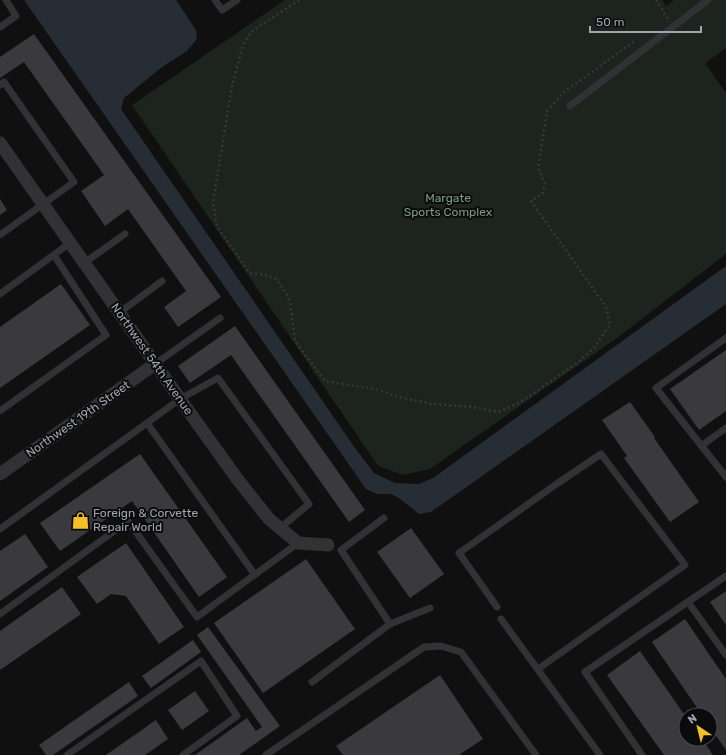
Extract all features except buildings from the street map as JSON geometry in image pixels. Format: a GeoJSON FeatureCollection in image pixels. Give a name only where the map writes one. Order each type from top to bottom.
{"type":"FeatureCollection","features":[{"type":"Feature","properties":{"kind":"street","name":"Northwest 54th Avenue"},"geometry":{"type":"LineString","coordinates":[[0,143],[238,480],[269,519],[298,543]]}},
{"type":"Feature","properties":{"kind":"street","name":"Northwest 19th Street"},"geometry":{"type":"LineString","coordinates":[[0,474],[155,364]]}},
{"type":"Feature","properties":{"kind":"street"},"geometry":{"type":"LineString","coordinates":[[298,543],[328,545]]}},
{"type":"Feature","properties":{"kind":"lane"},"geometry":{"type":"LineString","coordinates":[[0,26],[16,16],[6,0]]}},
{"type":"Feature","properties":{"kind":"lane"},"geometry":{"type":"LineString","coordinates":[[215,0],[222,10],[237,0]]}},
{"type":"Feature","properties":{"kind":"lane"},"geometry":{"type":"LineString","coordinates":[[570,106],[698,3],[708,0]]}},
{"type":"Feature","properties":{"kind":"lane"},"geometry":{"type":"LineString","coordinates":[[0,85],[4,82],[74,182],[0,235]]}},
{"type":"Feature","properties":{"kind":"lane"},"geometry":{"type":"LineString","coordinates":[[84,263],[126,234]]}},
{"type":"Feature","properties":{"kind":"lane"},"geometry":{"type":"LineString","coordinates":[[0,294],[70,243]]}},
{"type":"Feature","properties":{"kind":"lane"},"geometry":{"type":"LineString","coordinates":[[0,411],[106,335],[54,255]]}},
{"type":"Feature","properties":{"kind":"lane"},"geometry":{"type":"LineString","coordinates":[[119,312],[162,282]]}},
{"type":"Feature","properties":{"kind":"lane"},"geometry":{"type":"LineString","coordinates":[[155,364],[220,318]]}},
{"type":"Feature","properties":{"kind":"lane"},"geometry":{"type":"LineString","coordinates":[[726,338],[656,388],[726,477]]}},
{"type":"Feature","properties":{"kind":"lane"},"geometry":{"type":"LineString","coordinates":[[0,529],[180,399],[218,378],[309,504],[280,528]]}},
{"type":"Feature","properties":{"kind":"lane"},"geometry":{"type":"LineString","coordinates":[[147,424],[255,575]]}},
{"type":"Feature","properties":{"kind":"lane"},"geometry":{"type":"LineString","coordinates":[[701,446],[726,428]]}},
{"type":"Feature","properties":{"kind":"lane"},"geometry":{"type":"LineString","coordinates":[[497,607],[459,553],[601,454],[685,565],[538,669]]}},
{"type":"Feature","properties":{"kind":"lane"},"geometry":{"type":"LineString","coordinates":[[341,550],[384,518]]}},
{"type":"Feature","properties":{"kind":"lane"},"geometry":{"type":"LineString","coordinates":[[0,614],[128,521],[197,617],[298,543]]}},
{"type":"Feature","properties":{"kind":"lane"},"geometry":{"type":"LineString","coordinates":[[328,545],[341,550],[390,624]]}},
{"type":"Feature","properties":{"kind":"lane"},"geometry":{"type":"LineString","coordinates":[[642,755],[585,672],[726,576]]}},
{"type":"Feature","properties":{"kind":"lane"},"geometry":{"type":"LineString","coordinates":[[688,602],[726,655]]}},
{"type":"Feature","properties":{"kind":"lane"},"geometry":{"type":"LineString","coordinates":[[312,682],[390,624],[430,608]]}},
{"type":"Feature","properties":{"kind":"lane"},"geometry":{"type":"LineString","coordinates":[[501,619],[600,755]]}},
{"type":"Feature","properties":{"kind":"lane"},"geometry":{"type":"LineString","coordinates":[[266,755],[424,647],[441,646],[461,652],[536,755]]}},
{"type":"Feature","properties":{"kind":"lane"},"geometry":{"type":"LineString","coordinates":[[67,755],[201,661],[237,716],[183,755]]}},
{"type":"Feature","properties":{"kind":"path"},"geometry":{"type":"LineString","coordinates":[[299,0],[250,32],[243,44],[232,86],[213,202],[217,227],[250,274],[264,275],[276,279],[285,291],[290,302],[295,341],[325,381],[375,389],[403,398],[432,404],[473,407],[498,412],[518,403],[576,364],[594,348],[610,325],[606,307],[531,201],[543,193],[545,184],[538,168],[547,111],[564,93],[637,39]]}},
{"type":"Feature","properties":{"kind":"path"},"geometry":{"type":"LineString","coordinates":[[656,0],[667,17],[661,21]]}},
{"type":"Feature","properties":{"kind":"green space","name":"Margate Sports Complex"},"geometry":{"type":"Polygon","coordinates":[[[285,0],[662,0],[666,6],[674,0],[726,0],[726,48],[705,63],[726,93],[726,254],[617,338],[430,469],[403,475],[378,466],[132,105],[285,0]]]}},
{"type":"Feature","properties":{"kind":"shaded area"},"geometry":{"type":"Polygon","coordinates":[[[24,0],[176,0],[196,30],[197,39],[187,51],[162,67],[124,98],[121,109],[355,448],[374,473],[395,483],[419,484],[433,478],[726,266],[726,304],[431,512],[419,514],[399,498],[391,494],[377,494],[366,489],[24,0]]]}},
{"type":"Feature","properties":{"kind":"place","name":"Foreign & Corvette Repair World"},"geometry":{"type":"Point","coordinates":[80,520]}}]}
